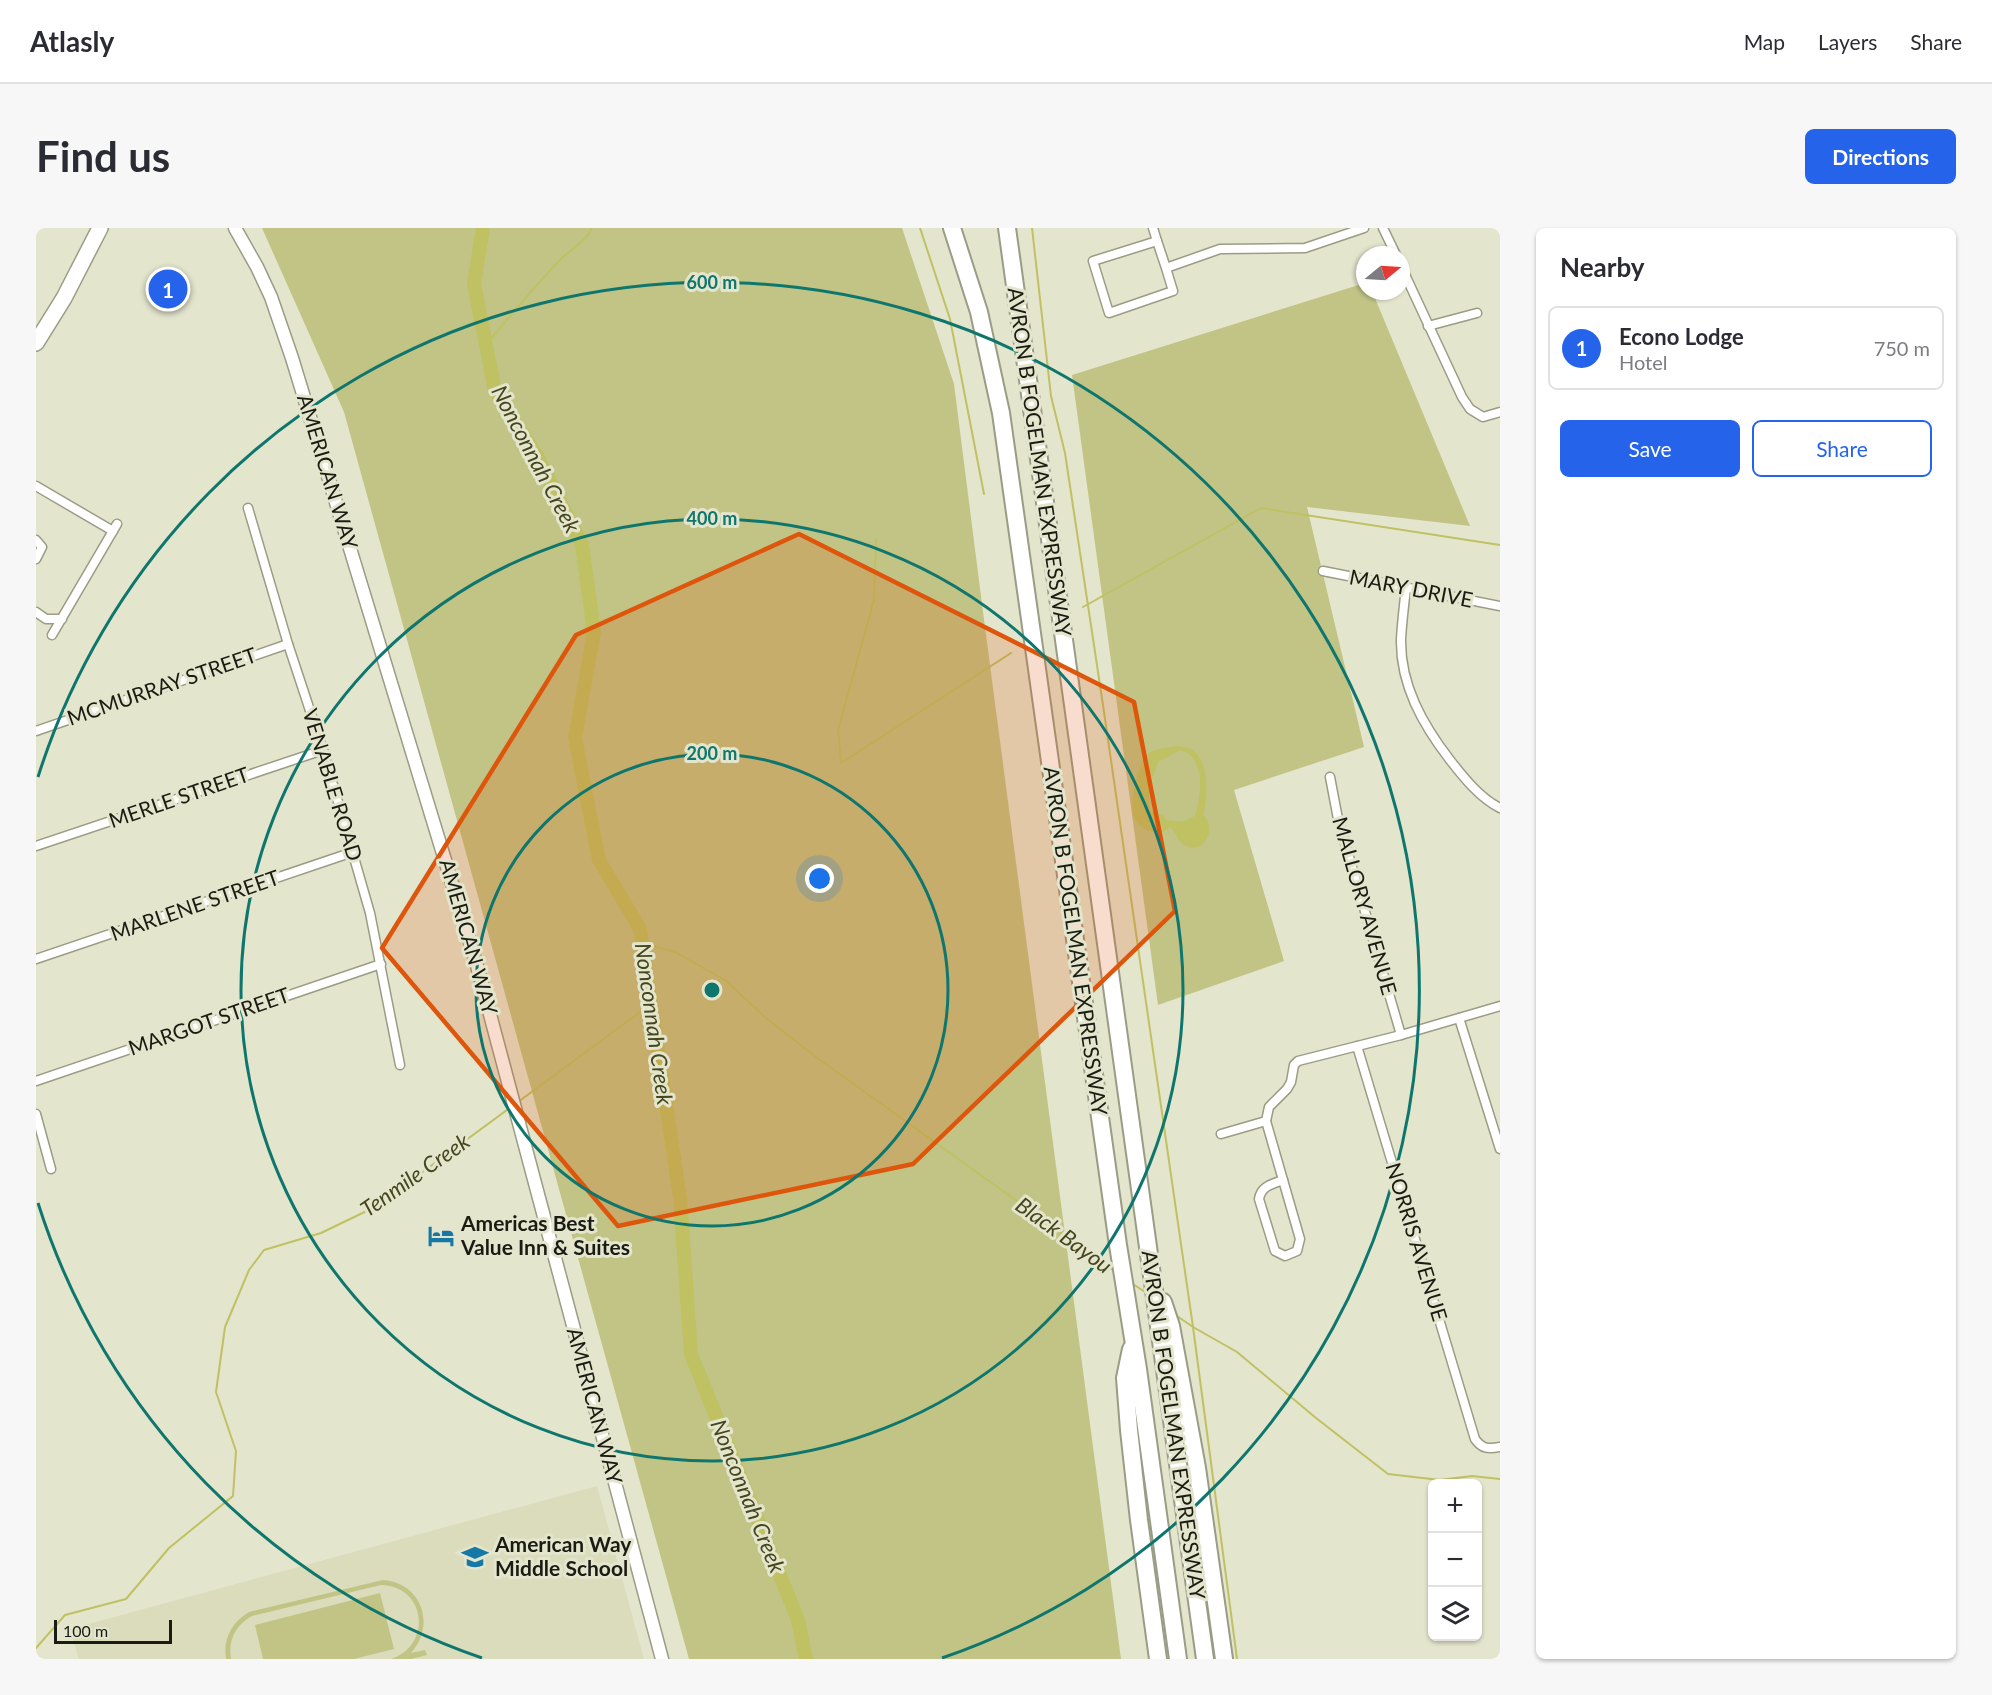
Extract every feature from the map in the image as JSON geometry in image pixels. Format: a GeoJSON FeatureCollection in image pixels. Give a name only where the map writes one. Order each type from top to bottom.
{"type":"FeatureCollection","features":[{"type":"Feature","properties":{"kind":"highway"},"geometry":{"type":"LineString","coordinates":[[36,343],[64,298],[100,228]]}},
{"type":"Feature","properties":{"kind":"highway","name":"AVRON B FOGELMAN EXPRESSWAY"},"geometry":{"type":"LineString","coordinates":[[952,228],[979,312],[1001,413],[1178,1659]]}},
{"type":"Feature","properties":{"kind":"highway","name":"AVRON B FOGELMAN EXPRESSWAY"},"geometry":{"type":"LineString","coordinates":[[1007,228],[1151,1268],[1171,1326],[1168,1348],[1205,1659]]}},
{"type":"Feature","properties":{"kind":"highway"},"geometry":{"type":"LineString","coordinates":[[1132,1332],[1125,1378],[1129,1430],[1158,1659]]}},
{"type":"Feature","properties":{"kind":"highway"},"geometry":{"type":"LineString","coordinates":[[1168,1348],[1200,1487],[1224,1659]]}},
{"type":"Feature","properties":{"kind":"main road","name":"AMERICAN WAY"},"geometry":{"type":"LineString","coordinates":[[234,228],[257,267],[271,297],[292,358],[447,863],[476,962],[662,1659]]}},
{"type":"Feature","properties":{"kind":"street"},"geometry":{"type":"LineString","coordinates":[[1153,228],[1173,291],[1108,314],[1093,261],[1157,241]]}},
{"type":"Feature","properties":{"kind":"street"},"geometry":{"type":"LineString","coordinates":[[1166,268],[1220,249],[1305,248],[1364,228]]}},
{"type":"Feature","properties":{"kind":"street"},"geometry":{"type":"LineString","coordinates":[[1383,228],[1392,246]]}},
{"type":"Feature","properties":{"kind":"street"},"geometry":{"type":"LineString","coordinates":[[1410,286],[1462,397],[1470,409],[1483,417],[1500,412]]}},
{"type":"Feature","properties":{"kind":"street"},"geometry":{"type":"LineString","coordinates":[[1428,326],[1477,313]]}},
{"type":"Feature","properties":{"kind":"street"},"geometry":{"type":"LineString","coordinates":[[36,486],[115,527],[52,635]]}},
{"type":"Feature","properties":{"kind":"street","name":"VENABLE ROAD"},"geometry":{"type":"LineString","coordinates":[[248,508],[288,644],[323,750],[370,913],[400,1065]]}},
{"type":"Feature","properties":{"kind":"street"},"geometry":{"type":"LineString","coordinates":[[36,540],[42,547],[36,559]]}},
{"type":"Feature","properties":{"kind":"street","name":"MARY DRIVE"},"geometry":{"type":"LineString","coordinates":[[1323,571],[1500,606]]}},
{"type":"Feature","properties":{"kind":"street"},"geometry":{"type":"LineString","coordinates":[[1406,588],[1401,640],[1404,670],[1416,708],[1430,734],[1463,777],[1491,803],[1500,808]]}},
{"type":"Feature","properties":{"kind":"street"},"geometry":{"type":"LineString","coordinates":[[36,612],[46,619],[62,619]]}},
{"type":"Feature","properties":{"kind":"street","name":"MCMURRAY STREET"},"geometry":{"type":"LineString","coordinates":[[36,731],[288,644]]}},
{"type":"Feature","properties":{"kind":"street","name":"MERLE STREET"},"geometry":{"type":"LineString","coordinates":[[36,846],[323,750]]}},
{"type":"Feature","properties":{"kind":"street","name":"MALLORY AVENUE"},"geometry":{"type":"LineString","coordinates":[[1330,777],[1338,819],[1401,1035]]}},
{"type":"Feature","properties":{"kind":"street","name":"MARLENE STREET"},"geometry":{"type":"LineString","coordinates":[[36,959],[353,852]]}},
{"type":"Feature","properties":{"kind":"street","name":"MARGOT STREET"},"geometry":{"type":"LineString","coordinates":[[36,1081],[381,964]]}},
{"type":"Feature","properties":{"kind":"street"},"geometry":{"type":"LineString","coordinates":[[1283,1180],[1264,1188],[1259,1199],[1275,1251],[1285,1256],[1296,1251],[1300,1239],[1283,1180],[1266,1121],[1269,1107],[1287,1089],[1291,1082],[1294,1065],[1298,1061],[1401,1035],[1500,1006]]}},
{"type":"Feature","properties":{"kind":"street"},"geometry":{"type":"LineString","coordinates":[[1459,1018],[1500,1148]]}},
{"type":"Feature","properties":{"kind":"street","name":"NORRIS AVENUE"},"geometry":{"type":"LineString","coordinates":[[1357,1046],[1475,1438],[1479,1445],[1489,1449],[1500,1447]]}},
{"type":"Feature","properties":{"kind":"street"},"geometry":{"type":"LineString","coordinates":[[36,1114],[51,1169]]}},
{"type":"Feature","properties":{"kind":"street"},"geometry":{"type":"LineString","coordinates":[[1221,1134],[1266,1121]]}},
{"type":"Feature","properties":{"kind":"highlighted area"},"geometry":{"type":"Polygon","coordinates":[[[799,534],[1134,702],[1175,911],[913,1164],[618,1226],[382,948],[576,635],[799,534]]]}},
{"type":"Feature","properties":{"kind":"shaded area"},"geometry":{"type":"Polygon","coordinates":[[[1176,746],[1194,751],[1205,772],[1206,800],[1203,815],[1207,819],[1209,832],[1206,841],[1199,847],[1194,848],[1182,844],[1170,827],[1161,833],[1146,830],[1138,824],[1133,815],[1132,802],[1135,785],[1146,756],[1153,751],[1176,746]],[[1180,750],[1158,762],[1150,786],[1150,804],[1151,811],[1164,816],[1166,820],[1183,822],[1195,816],[1200,778],[1195,760],[1180,750]]]}},
{"type":"Feature","properties":{"kind":"shaded area","name":"American Way Middle School"},"geometry":{"type":"Polygon","coordinates":[[[597,1486],[644,1659],[79,1659],[70,1629],[597,1486]]]}},
{"type":"Feature","properties":{"kind":"green space"},"geometry":{"type":"Polygon","coordinates":[[[262,228],[902,228],[954,384],[1121,1659],[689,1659],[344,412],[262,228]]]}},
{"type":"Feature","properties":{"kind":"green space"},"geometry":{"type":"Polygon","coordinates":[[[1356,286],[1356,300],[1376,300],[1470,526],[1307,507],[1364,747],[1234,790],[1284,961],[1158,1005],[1072,375],[1356,286]]]}},
{"type":"Feature","properties":{"kind":"green space"},"geometry":{"type":"Polygon","coordinates":[[[383,1580],[396,1583],[416,1597],[421,1607],[423,1630],[419,1642],[411,1653],[425,1650],[427,1655],[411,1659],[391,1659],[404,1652],[413,1642],[418,1630],[419,1617],[415,1605],[407,1595],[396,1588],[381,1585],[252,1616],[237,1629],[232,1640],[231,1659],[226,1659],[227,1638],[237,1621],[249,1612],[383,1580]]]}},
{"type":"Feature","properties":{"kind":"green space"},"geometry":{"type":"Polygon","coordinates":[[[380,1593],[394,1649],[354,1659],[263,1659],[255,1625],[380,1593]]]}},
{"type":"Feature","properties":{"kind":"waterway","name":"Nonconnah Creek"},"geometry":{"type":"LineString","coordinates":[[483,228],[474,284],[495,391],[537,456],[582,545],[594,632],[575,738],[599,860],[640,929],[680,1198],[691,1354],[798,1620],[806,1659]]}},
{"type":"Feature","properties":{"kind":"waterway"},"geometry":{"type":"LineString","coordinates":[[486,345],[523,300],[563,257],[583,241],[592,228]]}},
{"type":"Feature","properties":{"kind":"waterway"},"geometry":{"type":"LineString","coordinates":[[920,228],[950,319],[984,494]]}},
{"type":"Feature","properties":{"kind":"waterway"},"geometry":{"type":"LineString","coordinates":[[1032,228],[1051,396],[1065,453],[1103,705],[1193,1327],[1237,1659]]}},
{"type":"Feature","properties":{"kind":"waterway"},"geometry":{"type":"LineString","coordinates":[[1083,607],[1261,508],[1500,545]]}},
{"type":"Feature","properties":{"kind":"waterway"},"geometry":{"type":"LineString","coordinates":[[876,539],[874,600],[838,730],[841,763],[1011,653]]}},
{"type":"Feature","properties":{"kind":"waterway","name":"Black Bayou"},"geometry":{"type":"LineString","coordinates":[[642,943],[675,952],[725,980],[766,1018],[816,1057],[1116,1272]]}},
{"type":"Feature","properties":{"kind":"waterway","name":"Tenmile Creek"},"geometry":{"type":"LineString","coordinates":[[518,1102],[651,1004]]}},
{"type":"Feature","properties":{"kind":"waterway","name":"Tenmile Creek"},"geometry":{"type":"LineString","coordinates":[[36,1648],[65,1615],[126,1599],[169,1548],[233,1496],[236,1451],[216,1392],[225,1327],[249,1270],[264,1250],[321,1233],[375,1207],[511,1107]]}},
{"type":"Feature","properties":{"kind":"waterway","name":"Black Bayou"},"geometry":{"type":"LineString","coordinates":[[1130,1282],[1148,1294]]}},
{"type":"Feature","properties":{"kind":"waterway","name":"Black Bayou"},"geometry":{"type":"LineString","coordinates":[[1174,1314],[1237,1352],[1388,1474],[1440,1480],[1472,1476],[1500,1479]]}},
{"type":"Feature","properties":{"kind":"place","name":"Econo Lodge"},"geometry":{"type":"Point","coordinates":[168,289]}},
{"type":"Feature","properties":{"kind":"place","name":"Americas Best Value Inn & Suites"},"geometry":{"type":"Point","coordinates":[441,1236]}},
{"type":"Feature","properties":{"kind":"place","name":"American Way Middle School"},"geometry":{"type":"Point","coordinates":[475,1557]}}]}
